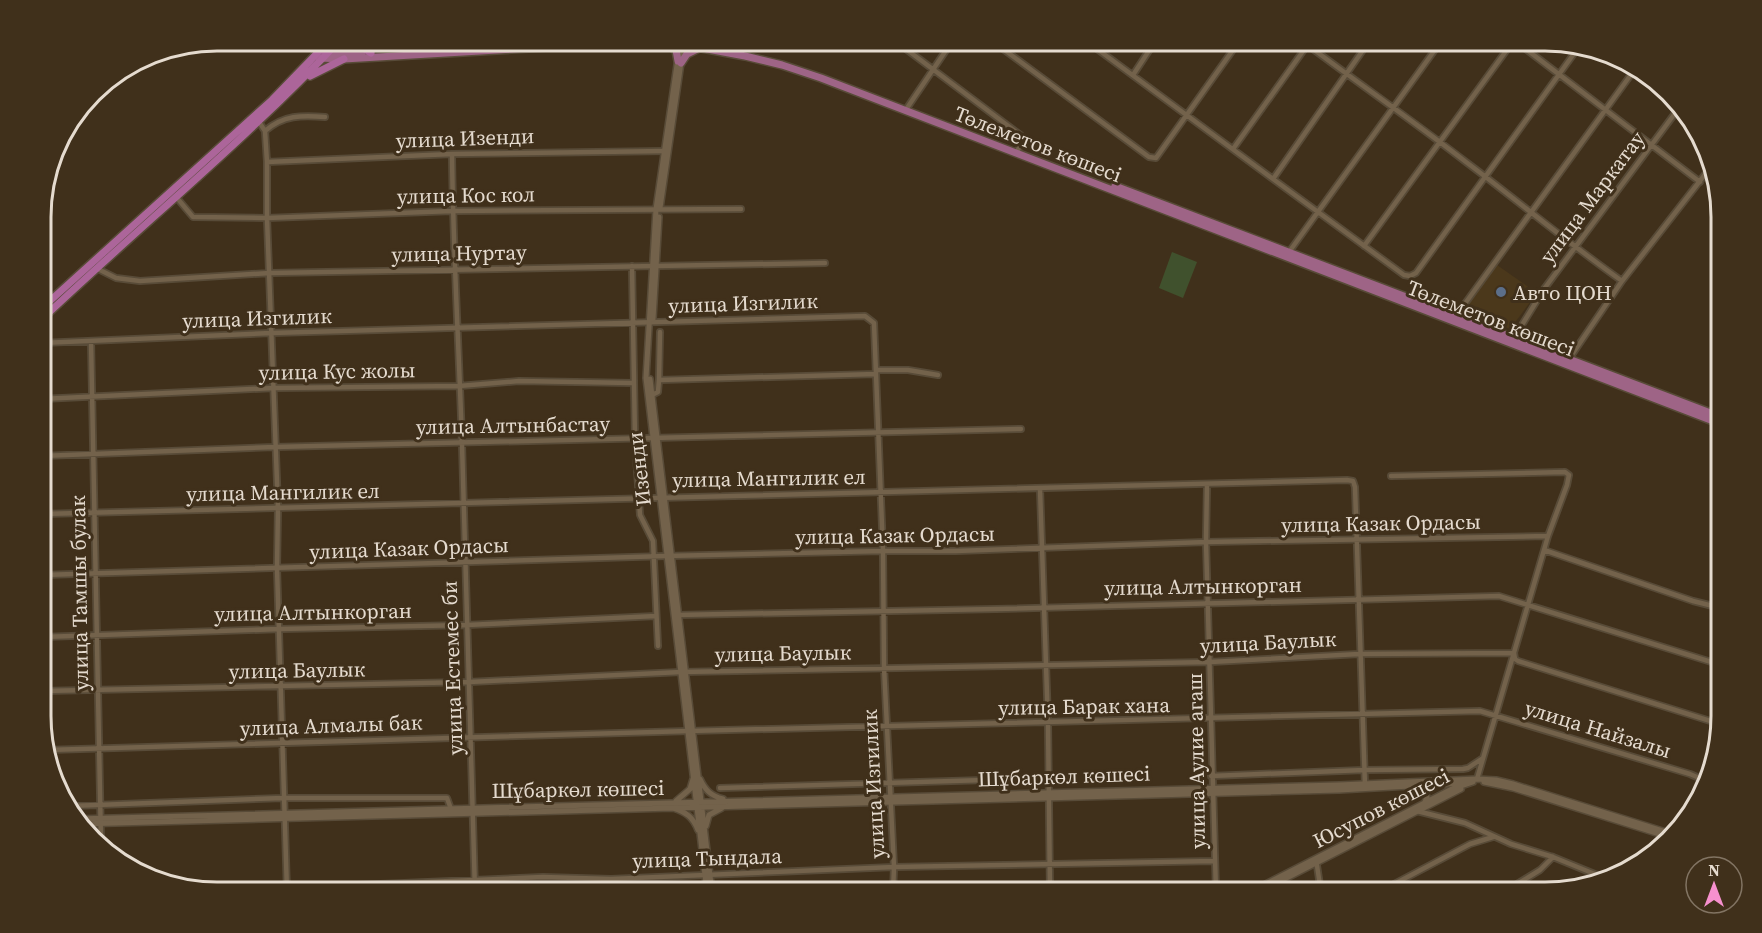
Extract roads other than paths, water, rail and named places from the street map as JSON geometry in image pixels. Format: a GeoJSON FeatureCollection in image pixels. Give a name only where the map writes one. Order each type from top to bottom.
{"type":"FeatureCollection","features":[{"type":"Feature","properties":{"kind":"highway"},"geometry":{"type":"LineString","coordinates":[[303,81],[323,51]]}},
{"type":"Feature","properties":{"kind":"highway"},"geometry":{"type":"LineString","coordinates":[[51,300],[326,51]]}},
{"type":"Feature","properties":{"kind":"highway"},"geometry":{"type":"LineString","coordinates":[[51,311],[303,81],[344,58]]}},
{"type":"Feature","properties":{"kind":"main road"},"geometry":{"type":"LineString","coordinates":[[321,55],[403,51]]}},
{"type":"Feature","properties":{"kind":"main road","name":"Төлеметов көшесі"},"geometry":{"type":"LineString","coordinates":[[321,55],[344,58],[471,51]]}},
{"type":"Feature","properties":{"kind":"main road"},"geometry":{"type":"LineString","coordinates":[[675,51],[680,62],[691,51]]}},
{"type":"Feature","properties":{"kind":"main road","name":"Төлеметов көшесі"},"geometry":{"type":"LineString","coordinates":[[716,51],[782,65],[1018,150],[1711,420]]}},
{"type":"Feature","properties":{"kind":"main road","name":"Төлеметов көшесі"},"geometry":{"type":"LineString","coordinates":[[742,51],[784,61],[1288,255],[1711,413]]}},
{"type":"Feature","properties":{"kind":"main road"},"geometry":{"type":"LineString","coordinates":[[1440,316],[1456,316]]}},
{"type":"Feature","properties":{"kind":"street","name":"Изенди"},"geometry":{"type":"LineString","coordinates":[[681,51],[658,209],[646,378],[708,882]]}},
{"type":"Feature","properties":{"kind":"street"},"geometry":{"type":"LineString","coordinates":[[908,51],[1023,137],[1018,150]]}},
{"type":"Feature","properties":{"kind":"street"},"geometry":{"type":"LineString","coordinates":[[906,109],[945,51]]}},
{"type":"Feature","properties":{"kind":"street"},"geometry":{"type":"LineString","coordinates":[[1006,51],[1149,157],[1156,158],[1232,51]]}},
{"type":"Feature","properties":{"kind":"street"},"geometry":{"type":"LineString","coordinates":[[1100,51],[1317,212],[1410,276],[1416,273],[1487,177],[1574,54]]}},
{"type":"Feature","properties":{"kind":"street"},"geometry":{"type":"LineString","coordinates":[[1133,75],[1149,51]]}},
{"type":"Feature","properties":{"kind":"street"},"geometry":{"type":"LineString","coordinates":[[1233,149],[1303,51]]}},
{"type":"Feature","properties":{"kind":"street"},"geometry":{"type":"LineString","coordinates":[[1319,51],[1346,74],[1487,177],[1574,247],[1622,281]]}},
{"type":"Feature","properties":{"kind":"street"},"geometry":{"type":"LineString","coordinates":[[1273,179],[1362,51]]}},
{"type":"Feature","properties":{"kind":"street"},"geometry":{"type":"LineString","coordinates":[[1288,255],[1434,51]]}},
{"type":"Feature","properties":{"kind":"street"},"geometry":{"type":"LineString","coordinates":[[1364,246],[1506,51]]}},
{"type":"Feature","properties":{"kind":"street"},"geometry":{"type":"LineString","coordinates":[[1528,51],[1700,182]]}},
{"type":"Feature","properties":{"kind":"street"},"geometry":{"type":"LineString","coordinates":[[1456,316],[1630,75]]}},
{"type":"Feature","properties":{"kind":"street","name":"улица Маркатау"},"geometry":{"type":"LineString","coordinates":[[1514,338],[1574,247],[1675,114]]}},
{"type":"Feature","properties":{"kind":"street"},"geometry":{"type":"LineString","coordinates":[[265,131],[280,119],[306,116],[325,117]]}},
{"type":"Feature","properties":{"kind":"street"},"geometry":{"type":"LineString","coordinates":[[259,122],[265,131],[267,162],[278,508],[277,568],[286,882]]}},
{"type":"Feature","properties":{"kind":"street","name":"улица Изенди"},"geometry":{"type":"LineString","coordinates":[[267,162],[452,154],[666,151]]}},
{"type":"Feature","properties":{"kind":"street","name":"улица Естемес би"},"geometry":{"type":"LineString","coordinates":[[452,154],[452,211],[462,442],[475,881]]}},
{"type":"Feature","properties":{"kind":"street"},"geometry":{"type":"LineString","coordinates":[[1569,359],[1622,281],[1705,175]]}},
{"type":"Feature","properties":{"kind":"street","name":"улица Кос кол"},"geometry":{"type":"LineString","coordinates":[[177,198],[193,217],[267,218],[452,211],[741,209]]}},
{"type":"Feature","properties":{"kind":"street","name":"улица Нуртау"},"geometry":{"type":"LineString","coordinates":[[96,268],[116,278],[140,280],[270,273],[825,263]]}},
{"type":"Feature","properties":{"kind":"street"},"geometry":{"type":"LineString","coordinates":[[632,266],[635,439],[640,515],[651,535],[657,646]]}},
{"type":"Feature","properties":{"kind":"street","name":"улица Изгилик"},"geometry":{"type":"LineString","coordinates":[[51,343],[271,333],[865,316],[874,323],[883,551],[884,667],[893,882]]}},
{"type":"Feature","properties":{"kind":"street"},"geometry":{"type":"LineString","coordinates":[[650,397],[658,392],[660,332]]}},
{"type":"Feature","properties":{"kind":"street","name":"улица Тамшы булак"},"geometry":{"type":"LineString","coordinates":[[91,341],[100,833]]}},
{"type":"Feature","properties":{"kind":"street"},"geometry":{"type":"LineString","coordinates":[[659,380],[908,370],[938,375]]}},
{"type":"Feature","properties":{"kind":"street","name":"улица Кус жолы"},"geometry":{"type":"LineString","coordinates":[[51,399],[274,387],[459,386],[519,381],[633,382]]}},
{"type":"Feature","properties":{"kind":"street","name":"улица Алтынбастау"},"geometry":{"type":"LineString","coordinates":[[51,456],[275,447],[1021,429]]}},
{"type":"Feature","properties":{"kind":"street"},"geometry":{"type":"LineString","coordinates":[[1391,476],[1555,472],[1565,472],[1569,475],[1548,536],[1475,780]]}},
{"type":"Feature","properties":{"kind":"street","name":"улица Мангилик ел"},"geometry":{"type":"LineString","coordinates":[[51,514],[1316,480],[1353,482],[1357,540]]}},
{"type":"Feature","properties":{"kind":"street","name":"улица Аулие агаш"},"geometry":{"type":"LineString","coordinates":[[1207,484],[1206,542],[1215,882]]}},
{"type":"Feature","properties":{"kind":"street"},"geometry":{"type":"LineString","coordinates":[[1040,489],[1048,723],[1050,882]]}},
{"type":"Feature","properties":{"kind":"street","name":"улица Казак Ордасы"},"geometry":{"type":"LineString","coordinates":[[51,575],[653,556],[1548,536]]}},
{"type":"Feature","properties":{"kind":"street"},"geometry":{"type":"LineString","coordinates":[[1357,540],[1365,786]]}},
{"type":"Feature","properties":{"kind":"street"},"geometry":{"type":"LineString","coordinates":[[1544,550],[1711,606]]}},
{"type":"Feature","properties":{"kind":"street","name":"улица Алтынкорган"},"geometry":{"type":"LineString","coordinates":[[676,615],[1499,596],[1711,662]]}},
{"type":"Feature","properties":{"kind":"street","name":"улица Алтынкорган"},"geometry":{"type":"LineString","coordinates":[[51,637],[280,629],[467,626],[656,616]]}},
{"type":"Feature","properties":{"kind":"street"},"geometry":{"type":"LineString","coordinates":[[1514,653],[1518,661],[1711,721]]}},
{"type":"Feature","properties":{"kind":"street","name":"улица Баулык"},"geometry":{"type":"LineString","coordinates":[[51,691],[469,682],[683,672],[884,667],[1210,662],[1359,654],[1514,653]]}},
{"type":"Feature","properties":{"kind":"street","name":"улица Найзалы"},"geometry":{"type":"LineString","coordinates":[[1480,711],[1698,778]]}},
{"type":"Feature","properties":{"kind":"street","name":"улица Барак хана"},"geometry":{"type":"LineString","coordinates":[[691,731],[1480,711]]}},
{"type":"Feature","properties":{"kind":"street","name":"улица Алмалы бак"},"geometry":{"type":"LineString","coordinates":[[55,750],[691,731]]}},
{"type":"Feature","properties":{"kind":"street"},"geometry":{"type":"LineString","coordinates":[[1212,776],[1463,769],[1483,758]]}},
{"type":"Feature","properties":{"kind":"street"},"geometry":{"type":"LineString","coordinates":[[696,774],[707,791],[730,804]]}},
{"type":"Feature","properties":{"kind":"street"},"geometry":{"type":"LineString","coordinates":[[668,805],[685,795],[696,774]]}},
{"type":"Feature","properties":{"kind":"street"},"geometry":{"type":"LineString","coordinates":[[720,788],[1049,778]]}},
{"type":"Feature","properties":{"kind":"street","name":"Шұбаркөл көшесі"},"geometry":{"type":"LineString","coordinates":[[88,820],[1212,791],[1412,785],[1475,780]]}},
{"type":"Feature","properties":{"kind":"street","name":"Юсупов көшесі"},"geometry":{"type":"LineString","coordinates":[[1278,882],[1425,802],[1475,780]]}},
{"type":"Feature","properties":{"kind":"street","name":"Юсупов көшесі"},"geometry":{"type":"LineString","coordinates":[[1272,882],[1475,780]]}},
{"type":"Feature","properties":{"kind":"street","name":"Шұбаркөл көшесі"},"geometry":{"type":"LineString","coordinates":[[1365,786],[1496,780],[1662,833]]}},
{"type":"Feature","properties":{"kind":"street"},"geometry":{"type":"LineString","coordinates":[[1412,785],[1425,791],[1425,802]]}},
{"type":"Feature","properties":{"kind":"street","name":"Шұбаркөл көшесі"},"geometry":{"type":"LineString","coordinates":[[77,806],[283,798],[447,798],[451,809]]}},
{"type":"Feature","properties":{"kind":"street"},"geometry":{"type":"LineString","coordinates":[[703,838],[709,815],[730,804]]}},
{"type":"Feature","properties":{"kind":"street"},"geometry":{"type":"LineString","coordinates":[[668,805],[688,814],[694,820],[703,838]]}},
{"type":"Feature","properties":{"kind":"street","name":"Шұбаркөл көшесі"},"geometry":{"type":"LineString","coordinates":[[283,816],[472,810]]}},
{"type":"Feature","properties":{"kind":"street"},"geometry":{"type":"LineString","coordinates":[[1417,811],[1465,823],[1511,844],[1553,857],[1595,874]]}},
{"type":"Feature","properties":{"kind":"street","name":"Шұбаркөл көшесі"},"geometry":{"type":"LineString","coordinates":[[90,822],[99,821]]}},
{"type":"Feature","properties":{"kind":"street"},"geometry":{"type":"LineString","coordinates":[[1398,882],[1470,844],[1494,837]]}},
{"type":"Feature","properties":{"kind":"street"},"geometry":{"type":"LineString","coordinates":[[1520,882],[1540,870],[1553,857]]}},
{"type":"Feature","properties":{"kind":"street","name":"улица Тындала"},"geometry":{"type":"LineString","coordinates":[[454,882],[543,877],[611,879],[894,867],[1214,861]]}},
{"type":"Feature","properties":{"kind":"street"},"geometry":{"type":"LineString","coordinates":[[1317,861],[1320,882]]}},
{"type":"Feature","properties":{"kind":"place","name":"Авто ЦОН"},"geometry":{"type":"Point","coordinates":[1501,292]}}]}
